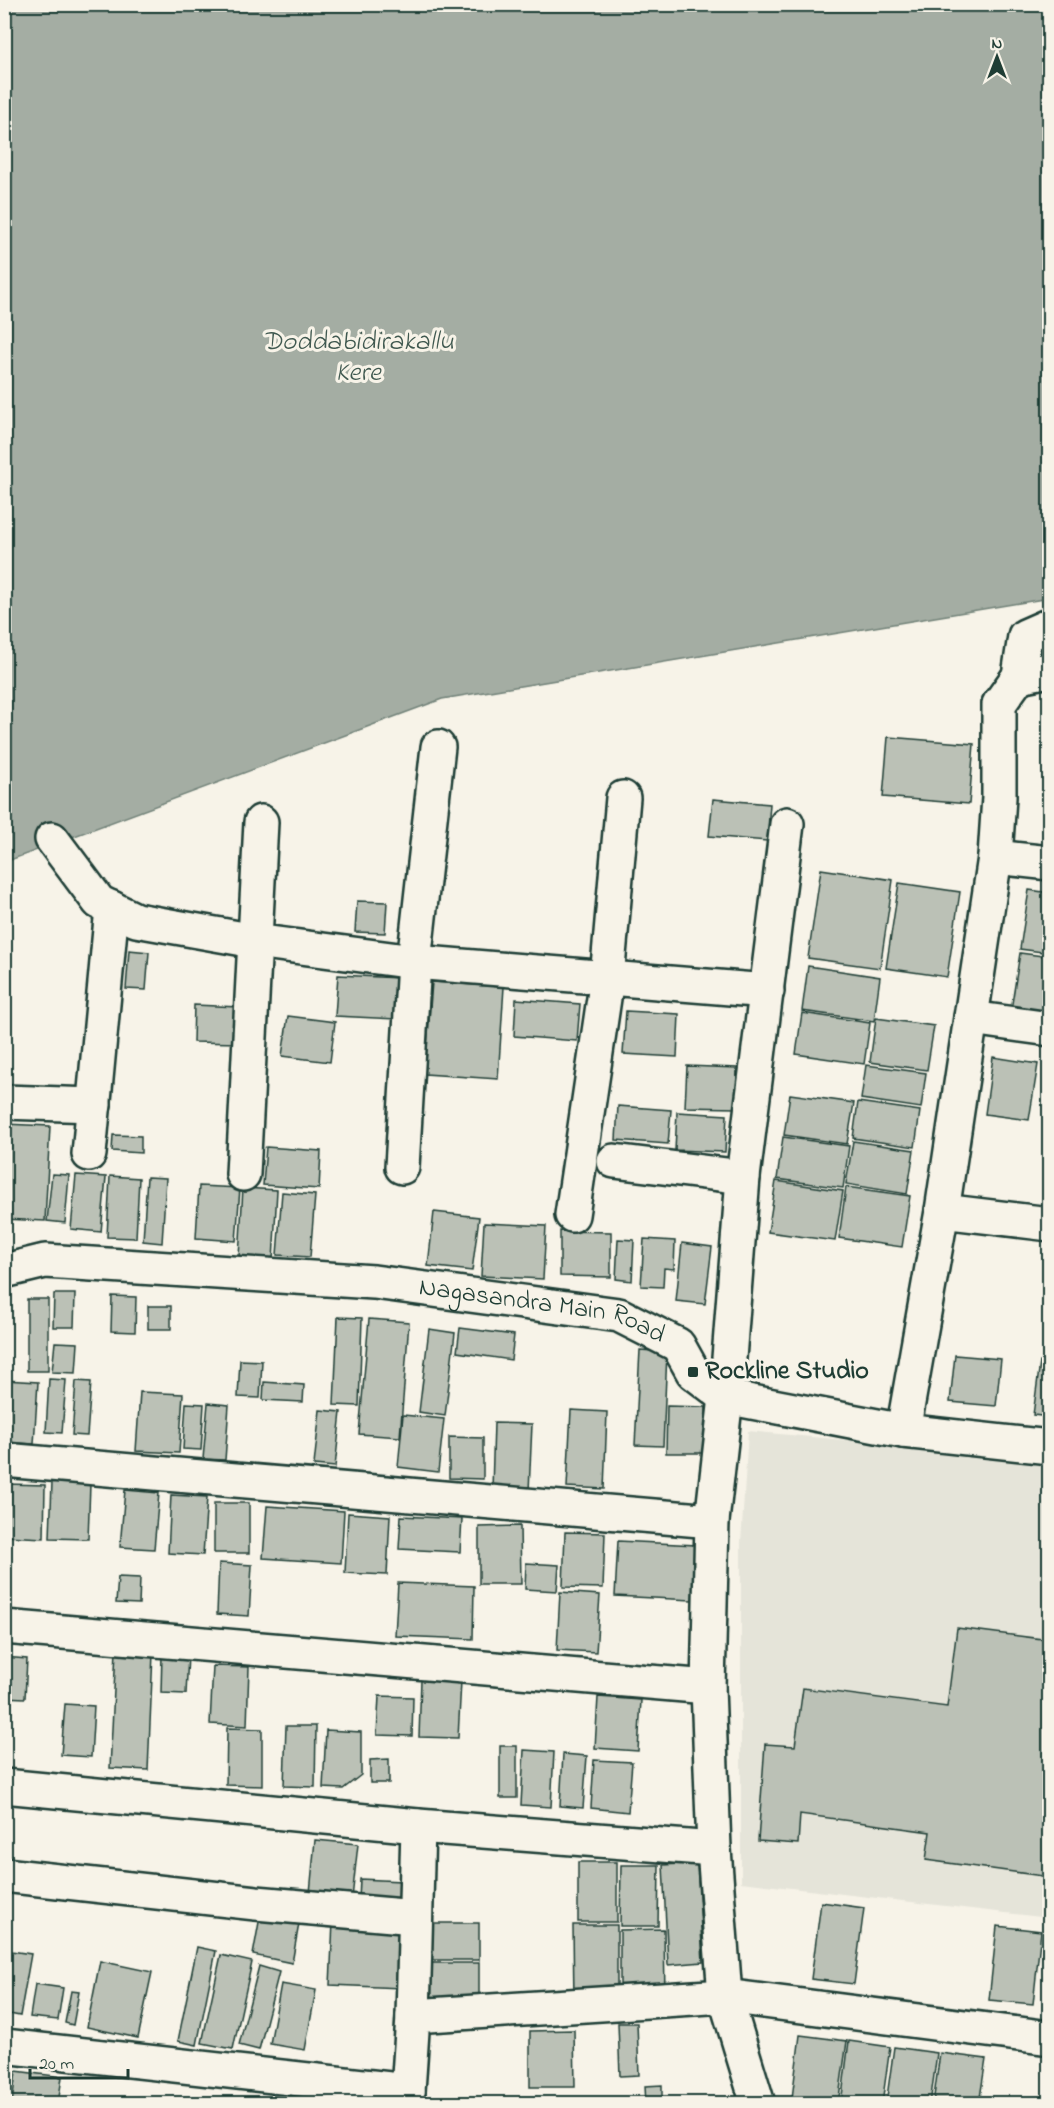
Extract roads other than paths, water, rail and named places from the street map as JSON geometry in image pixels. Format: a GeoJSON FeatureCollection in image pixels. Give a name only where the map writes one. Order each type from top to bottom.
{"type":"FeatureCollection","features":[{"type":"Feature","properties":{"kind":"street"},"geometry":{"type":"LineString","coordinates":[[903,1431],[942,1211],[994,857],[999,797],[999,704],[1034,674],[1025,636],[1050,626]]}},
{"type":"Feature","properties":{"kind":"street"},"geometry":{"type":"LineString","coordinates":[[402,1167],[414,962],[438,747]]}},
{"type":"Feature","properties":{"kind":"street"},"geometry":{"type":"LineString","coordinates":[[572,1215],[607,978],[623,798]]}},
{"type":"Feature","properties":{"kind":"street"},"geometry":{"type":"LineString","coordinates":[[243,1174],[261,822]]}},
{"type":"Feature","properties":{"kind":"street"},"geometry":{"type":"LineString","coordinates":[[758,2103],[725,1996],[714,1849],[708,1687],[712,1521],[726,1397],[743,1177],[787,824]]}},
{"type":"Feature","properties":{"kind":"street"},"geometry":{"type":"LineString","coordinates":[[52,839],[99,902],[136,920],[255,941],[414,962],[767,991]]}},
{"type":"Feature","properties":{"kind":"street"},"geometry":{"type":"LineString","coordinates":[[994,857],[1050,863]]}},
{"type":"Feature","properties":{"kind":"street"},"geometry":{"type":"LineString","coordinates":[[89,1154],[112,908]]}},
{"type":"Feature","properties":{"kind":"street"},"geometry":{"type":"LineString","coordinates":[[971,1018],[1050,1029]]}},
{"type":"Feature","properties":{"kind":"street"},"geometry":{"type":"LineString","coordinates":[[4,1102],[94,1105]]}},
{"type":"Feature","properties":{"kind":"street"},"geometry":{"type":"LineString","coordinates":[[614,1161],[743,1177]]}},
{"type":"Feature","properties":{"kind":"street"},"geometry":{"type":"LineString","coordinates":[[942,1211],[1050,1224]]}},
{"type":"Feature","properties":{"kind":"street","name":"Nagasandra Main Road"},"geometry":{"type":"LineString","coordinates":[[4,1271],[45,1261],[374,1282],[619,1315],[678,1346],[693,1372],[726,1397],[903,1431],[1050,1447]]}},
{"type":"Feature","properties":{"kind":"street"},"geometry":{"type":"LineString","coordinates":[[4,1460],[712,1521]]}},
{"type":"Feature","properties":{"kind":"street"},"geometry":{"type":"LineString","coordinates":[[4,1627],[708,1687]]}},
{"type":"Feature","properties":{"kind":"street"},"geometry":{"type":"LineString","coordinates":[[4,1786],[418,1826],[714,1849]]}},
{"type":"Feature","properties":{"kind":"street"},"geometry":{"type":"LineString","coordinates":[[4,2046],[407,2097],[413,2016],[418,1826]]}},
{"type":"Feature","properties":{"kind":"street"},"geometry":{"type":"LineString","coordinates":[[4,1875],[255,1903],[416,1917]]}},
{"type":"Feature","properties":{"kind":"street"},"geometry":{"type":"LineString","coordinates":[[413,2016],[725,1996],[1050,2038]]}},
{"type":"Feature","properties":{"kind":"water","name":"Doddabidirakallu Kere"},"geometry":{"type":"Polygon","coordinates":[[[5,5],[1049,5],[1049,598],[442,699],[5,862],[5,5]]]}},
{"type":"Feature","properties":{"kind":"place","name":"Rockline Studio"},"geometry":{"type":"Point","coordinates":[693,1372]}}]}
